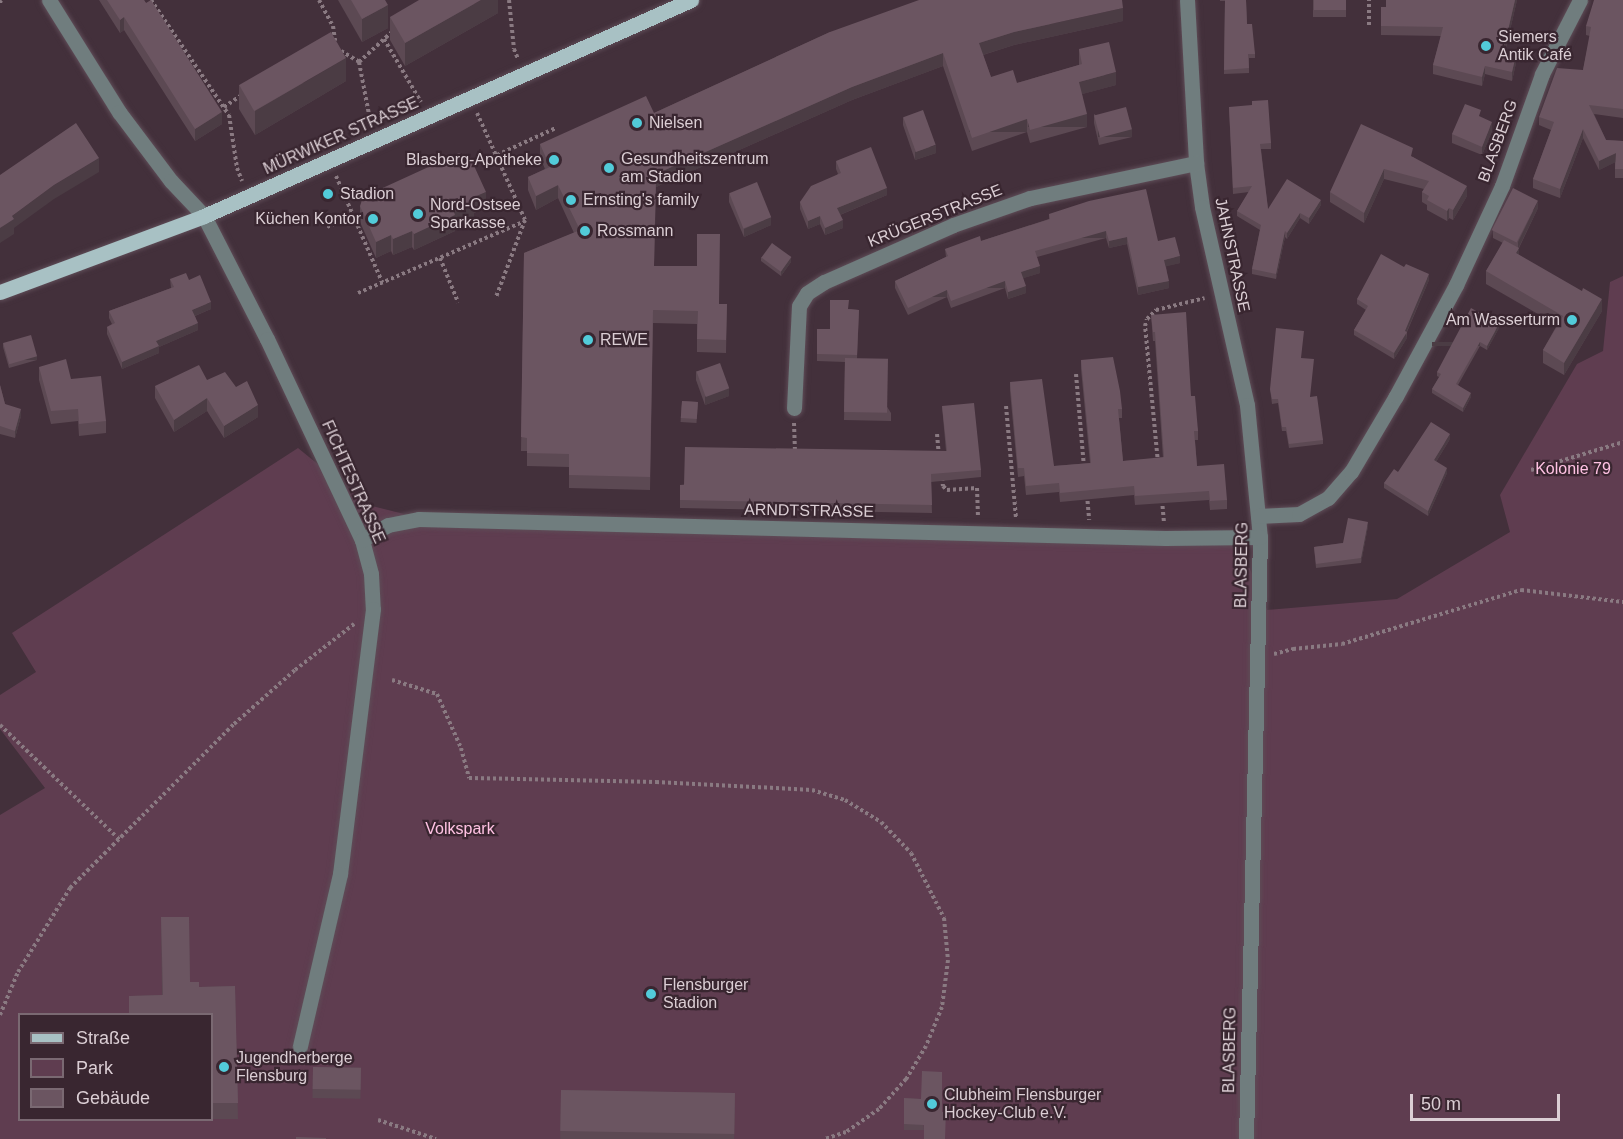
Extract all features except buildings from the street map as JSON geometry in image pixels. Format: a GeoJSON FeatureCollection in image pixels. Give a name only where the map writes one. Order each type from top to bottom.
{"type":"FeatureCollection","features":[{"type":"Feature","properties":{"kind":"main road","name":"MÜRWIKER STRASSE"},"geometry":{"type":"LineString","coordinates":[[0,292],[204,216],[691,0]]}},
{"type":"Feature","properties":{"kind":"street","name":"FICHTESTRASSE"},"geometry":{"type":"LineString","coordinates":[[49,0],[119,112],[171,181],[204,216],[267,339],[362,540],[371,574],[373,609],[339,874],[300,1046]]}},
{"type":"Feature","properties":{"kind":"street","name":"JAHNSTRASSE"},"geometry":{"type":"LineString","coordinates":[[1187,0],[1196,163],[1202,207],[1247,405],[1258,516]]}},
{"type":"Feature","properties":{"kind":"street","name":"BLASBERG"},"geometry":{"type":"LineString","coordinates":[[1246,1139],[1258,658],[1260,537],[1258,516],[1299,514],[1328,498],[1351,472],[1396,396],[1456,285],[1502,186],[1542,74],[1580,0]]}},
{"type":"Feature","properties":{"kind":"street","name":"KRÜGERSTRASSE"},"geometry":{"type":"LineString","coordinates":[[794,408],[799,306],[807,292],[824,282],[953,225],[1030,198],[1196,163]]}},
{"type":"Feature","properties":{"kind":"street","name":"ARNDTSTRASSE"},"geometry":{"type":"LineString","coordinates":[[362,540],[388,525],[419,519],[1165,538],[1260,537]]}},
{"type":"Feature","properties":{"kind":"path"},"geometry":{"type":"LineString","coordinates":[[151,0],[229,115],[237,168],[249,196]]}},
{"type":"Feature","properties":{"kind":"path"},"geometry":{"type":"LineString","coordinates":[[319,0],[333,26],[337,48],[359,62],[367,116],[377,139]]}},
{"type":"Feature","properties":{"kind":"path"},"geometry":{"type":"LineString","coordinates":[[509,0],[514,50],[524,74]]}},
{"type":"Feature","properties":{"kind":"path"},"geometry":{"type":"LineString","coordinates":[[1369,0],[1369,25]]}},
{"type":"Feature","properties":{"kind":"path"},"geometry":{"type":"LineString","coordinates":[[359,62],[396,28]]}},
{"type":"Feature","properties":{"kind":"path"},"geometry":{"type":"LineString","coordinates":[[384,39],[399,66],[405,71],[429,116]]}},
{"type":"Feature","properties":{"kind":"path"},"geometry":{"type":"LineString","coordinates":[[224,107],[248,91]]}},
{"type":"Feature","properties":{"kind":"path"},"geometry":{"type":"LineString","coordinates":[[485,128],[525,220],[496,297]]}},
{"type":"Feature","properties":{"kind":"path"},"geometry":{"type":"LineString","coordinates":[[497,155],[556,128]]}},
{"type":"Feature","properties":{"kind":"path"},"geometry":{"type":"LineString","coordinates":[[330,160],[382,282]]}},
{"type":"Feature","properties":{"kind":"path"},"geometry":{"type":"LineString","coordinates":[[327,227],[353,216]]}},
{"type":"Feature","properties":{"kind":"path"},"geometry":{"type":"LineString","coordinates":[[358,293],[525,220]]}},
{"type":"Feature","properties":{"kind":"path"},"geometry":{"type":"LineString","coordinates":[[440,258],[458,302]]}},
{"type":"Feature","properties":{"kind":"path"},"geometry":{"type":"LineString","coordinates":[[1159,475],[1145,326],[1147,319],[1156,309],[1222,294]]}},
{"type":"Feature","properties":{"kind":"path"},"geometry":{"type":"LineString","coordinates":[[1076,374],[1085,476]]}},
{"type":"Feature","properties":{"kind":"path"},"geometry":{"type":"LineString","coordinates":[[1006,406],[1017,534]]}},
{"type":"Feature","properties":{"kind":"path"},"geometry":{"type":"LineString","coordinates":[[794,408],[795,456]]}},
{"type":"Feature","properties":{"kind":"path"},"geometry":{"type":"LineString","coordinates":[[937,434],[940,465]]}},
{"type":"Feature","properties":{"kind":"path"},"geometry":{"type":"LineString","coordinates":[[1531,470],[1623,442]]}},
{"type":"Feature","properties":{"kind":"path"},"geometry":{"type":"LineString","coordinates":[[941,476],[942,486],[948,490],[977,488],[979,533]]}},
{"type":"Feature","properties":{"kind":"path"},"geometry":{"type":"LineString","coordinates":[[1086,487],[1091,536]]}},
{"type":"Feature","properties":{"kind":"path"},"geometry":{"type":"LineString","coordinates":[[1162,498],[1165,538]]}},
{"type":"Feature","properties":{"kind":"path"},"geometry":{"type":"LineString","coordinates":[[1258,658],[1293,649],[1342,644],[1521,590],[1623,602]]}},
{"type":"Feature","properties":{"kind":"path"},"geometry":{"type":"LineString","coordinates":[[0,1015],[18,972],[70,888],[234,724],[295,670],[373,609]]}},
{"type":"Feature","properties":{"kind":"path"},"geometry":{"type":"LineString","coordinates":[[392,680],[437,694],[461,748],[469,778],[656,782],[812,790],[845,800],[880,822],[911,853],[944,918],[948,960],[942,1006],[926,1046],[906,1079],[879,1109],[846,1132],[825,1139]]}},
{"type":"Feature","properties":{"kind":"path"},"geometry":{"type":"LineString","coordinates":[[0,725],[120,840]]}},
{"type":"Feature","properties":{"kind":"path"},"geometry":{"type":"LineString","coordinates":[[378,1120],[435,1139]]}},
{"type":"Feature","properties":{"kind":"green space","name":"Volkspark"},"geometry":{"type":"Polygon","coordinates":[[[1623,276],[1623,1139],[0,1139],[0,815],[45,788],[0,729],[0,695],[36,672],[12,633],[298,448],[368,505],[420,518],[1237,538],[1267,610],[1397,599],[1510,532],[1500,495],[1577,364],[1603,351],[1610,282],[1623,276]]]}},
{"type":"Feature","properties":{"kind":"place","name":"Siemers Antik Café"},"geometry":{"type":"Point","coordinates":[1486,46]}},
{"type":"Feature","properties":{"kind":"place","name":"Nielsen"},"geometry":{"type":"Point","coordinates":[637,123]}},
{"type":"Feature","properties":{"kind":"place","name":"Blasberg-Apotheke"},"geometry":{"type":"Point","coordinates":[554,160]}},
{"type":"Feature","properties":{"kind":"place","name":"Gesundheitszentrum am Stadion"},"geometry":{"type":"Point","coordinates":[609,168]}},
{"type":"Feature","properties":{"kind":"place","name":"Stadion"},"geometry":{"type":"Point","coordinates":[328,194]}},
{"type":"Feature","properties":{"kind":"place","name":"Ernsting's family"},"geometry":{"type":"Point","coordinates":[571,200]}},
{"type":"Feature","properties":{"kind":"place","name":"Nord-Ostsee Sparkasse"},"geometry":{"type":"Point","coordinates":[418,214]}},
{"type":"Feature","properties":{"kind":"place","name":"Küchen Kontor"},"geometry":{"type":"Point","coordinates":[373,219]}},
{"type":"Feature","properties":{"kind":"place","name":"Rossmann"},"geometry":{"type":"Point","coordinates":[585,231]}},
{"type":"Feature","properties":{"kind":"place","name":"Am Wasserturm"},"geometry":{"type":"Point","coordinates":[1572,320]}},
{"type":"Feature","properties":{"kind":"place","name":"REWE"},"geometry":{"type":"Point","coordinates":[588,340]}},
{"type":"Feature","properties":{"kind":"place","name":"Flensburger Stadion"},"geometry":{"type":"Point","coordinates":[651,994]}},
{"type":"Feature","properties":{"kind":"place","name":"Jugendherberge Flensburg"},"geometry":{"type":"Point","coordinates":[224,1067]}},
{"type":"Feature","properties":{"kind":"place","name":"Clubheim Flensburger Hockey-Club e.V."},"geometry":{"type":"Point","coordinates":[932,1104]}},
{"type":"Feature","properties":{"kind":"park label","name":"Kolonie 79"},"geometry":{"type":"Point","coordinates":[1573,469]}}]}
